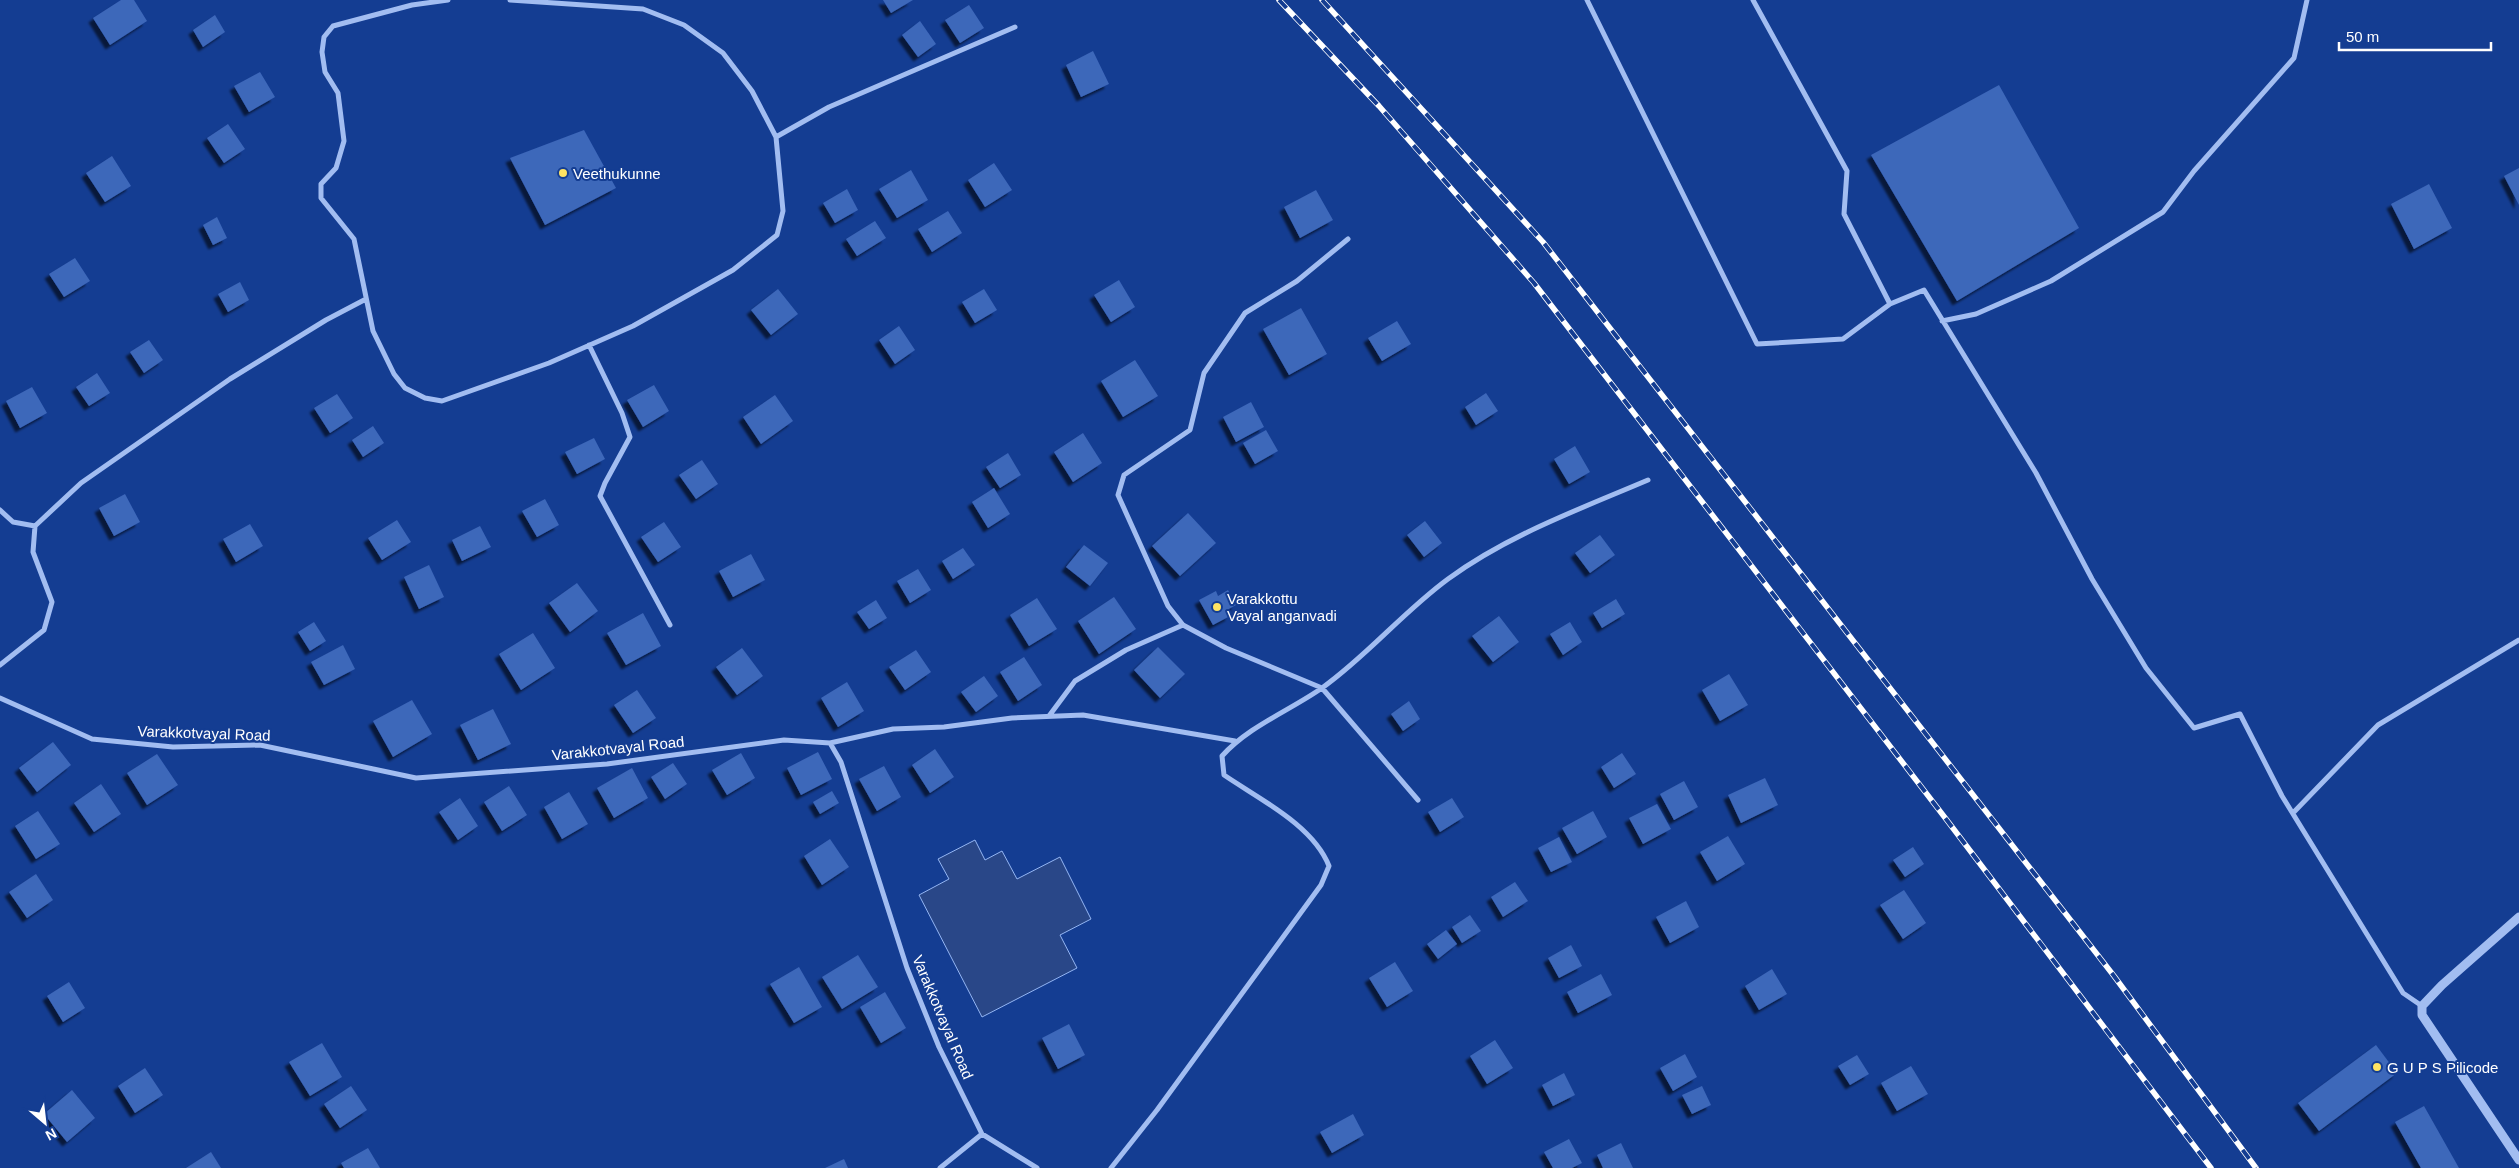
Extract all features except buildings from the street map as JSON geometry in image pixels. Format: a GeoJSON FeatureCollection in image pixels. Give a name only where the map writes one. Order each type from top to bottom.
{"type":"FeatureCollection","features":[{"type":"Feature","properties":{"kind":"street"},"geometry":{"type":"LineString","coordinates":[[448,0],[412,5],[333,26],[324,36],[322,52],[325,72],[338,93],[344,141],[336,168],[321,184],[321,198],[354,239],[373,332],[394,374],[405,388],[425,398],[442,401],[549,363],[633,326],[733,270],[777,235],[783,211],[776,137],[752,92],[723,53],[684,25],[643,8],[510,0]]}},
{"type":"Feature","properties":{"kind":"street"},"geometry":{"type":"LineString","coordinates":[[1586,0],[1758,344],[1844,339],[1890,304],[1924,290],[2036,472],[2092,579],[2146,668],[2194,728],[2240,714],[2292,813],[2402,993],[2422,1006]]}},
{"type":"Feature","properties":{"kind":"street"},"geometry":{"type":"LineString","coordinates":[[1753,0],[1847,171],[1844,214],[1890,304]]}},
{"type":"Feature","properties":{"kind":"street"},"geometry":{"type":"LineString","coordinates":[[1942,321],[1976,314],[2051,280],[2163,212],[2194,171],[2294,58],[2307,0]]}},
{"type":"Feature","properties":{"kind":"street"},"geometry":{"type":"LineString","coordinates":[[776,137],[828,107],[1015,27]]}},
{"type":"Feature","properties":{"kind":"street"},"geometry":{"type":"LineString","coordinates":[[1348,239],[1297,281],[1245,313],[1204,372],[1190,430],[1124,475],[1118,495],[1168,606],[1183,625],[1226,648],[1322,688],[1418,800]]}},
{"type":"Feature","properties":{"kind":"street"},"geometry":{"type":"LineString","coordinates":[[0,664],[44,630],[52,602],[33,552],[35,526],[81,483],[230,379],[326,320],[366,298]]}},
{"type":"Feature","properties":{"kind":"street"},"geometry":{"type":"LineString","coordinates":[[589,345],[622,413],[630,437],[600,496],[670,626]]}},
{"type":"Feature","properties":{"kind":"street"},"geometry":{"type":"LineString","coordinates":[[1111,1168],[1157,1110],[1321,885],[1328,866],[1325,856],[1310,835],[1224,775],[1222,756],[1235,741],[1322,688],[1415,605],[1449,578],[1501,546],[1556,518],[1648,480]]}},
{"type":"Feature","properties":{"kind":"street"},"geometry":{"type":"LineString","coordinates":[[0,510],[13,522],[35,526]]}},
{"type":"Feature","properties":{"kind":"street"},"geometry":{"type":"LineString","coordinates":[[1049,716],[1076,681],[1126,650],[1183,625]]}},
{"type":"Feature","properties":{"kind":"street"},"geometry":{"type":"LineString","coordinates":[[2292,813],[2378,725],[2519,640]]}},
{"type":"Feature","properties":{"kind":"street","name":"Varakkotvayal Road"},"geometry":{"type":"LineString","coordinates":[[0,698],[92,739],[173,748],[260,745],[416,778],[607,764],[784,740],[830,743],[841,762],[907,968],[939,1047],[982,1134]]}},
{"type":"Feature","properties":{"kind":"street"},"geometry":{"type":"LineString","coordinates":[[830,743],[893,729],[944,727],[1012,718],[1082,715],[1235,741]]}},
{"type":"Feature","properties":{"kind":"street"},"geometry":{"type":"LineString","coordinates":[[2519,917],[2442,985],[2422,1006],[2422,1015],[2427,1026],[2519,1160]]}},
{"type":"Feature","properties":{"kind":"street"},"geometry":{"type":"LineString","coordinates":[[940,1168],[982,1134],[1037,1168]]}},
{"type":"Feature","properties":{"kind":"water"},"geometry":{"type":"Polygon","coordinates":[[[975,840],[985,860],[1002,851],[1017,879],[1060,857],[1091,919],[1060,935],[1077,968],[982,1017],[919,895],[949,879],[938,859],[975,840]]]}},
{"type":"Feature","properties":{"kind":"railway"},"geometry":{"type":"LineString","coordinates":[[1279,0],[1379,106],[1534,283],[1946,819],[2211,1168]]}},
{"type":"Feature","properties":{"kind":"railway"},"geometry":{"type":"LineString","coordinates":[[1322,0],[1543,242],[2114,976],[2256,1168]]}},
{"type":"Feature","properties":{"kind":"place","name":"Veethukunne"},"geometry":{"type":"Point","coordinates":[563,173]}},
{"type":"Feature","properties":{"kind":"place","name":"Varakkottu Vayal anganvadi"},"geometry":{"type":"Point","coordinates":[1217,607]}},
{"type":"Feature","properties":{"kind":"place","name":"G U P S Pilicode"},"geometry":{"type":"Point","coordinates":[2377,1067]}}]}
